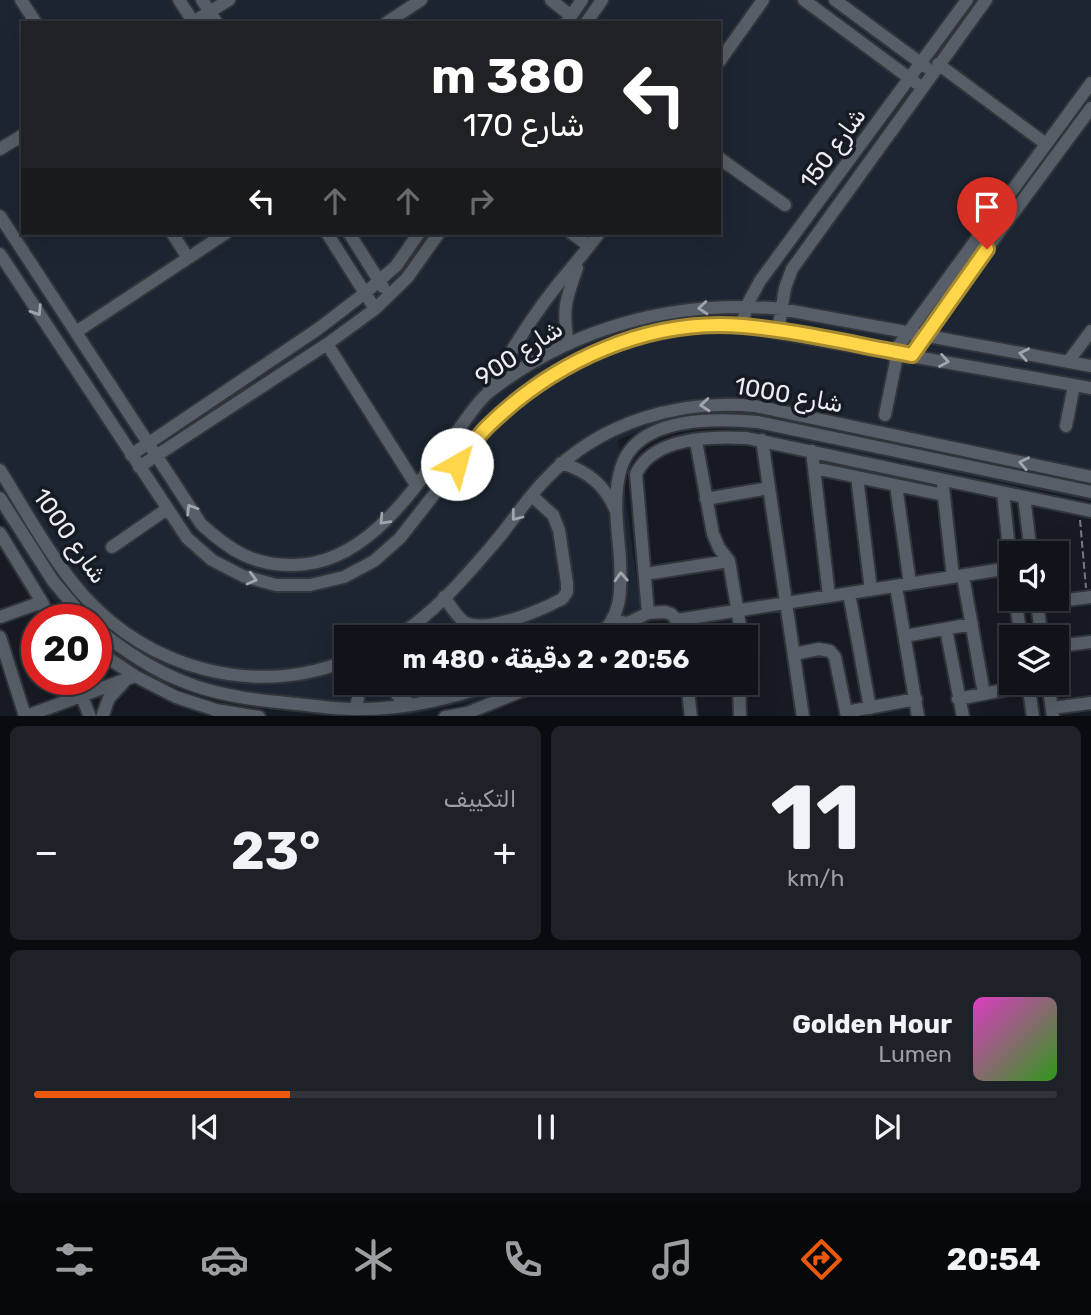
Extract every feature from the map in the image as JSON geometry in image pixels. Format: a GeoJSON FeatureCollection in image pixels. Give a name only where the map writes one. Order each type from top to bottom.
{"type":"FeatureCollection","features":[{"type":"Feature","properties":{"kind":"street"},"geometry":{"type":"LineString","coordinates":[[21,0],[35,21]]}},
{"type":"Feature","properties":{"kind":"street"},"geometry":{"type":"LineString","coordinates":[[202,0],[213,17],[229,0]]}},
{"type":"Feature","properties":{"kind":"street"},"geometry":{"type":"LineString","coordinates":[[389,21],[421,0]]}},
{"type":"Feature","properties":{"kind":"street"},"geometry":{"type":"LineString","coordinates":[[551,0],[569,19],[582,0]]}},
{"type":"Feature","properties":{"kind":"street"},"geometry":{"type":"LineString","coordinates":[[721,59],[763,0]]}},
{"type":"Feature","properties":{"kind":"street"},"geometry":{"type":"LineString","coordinates":[[804,0],[921,87]]}},
{"type":"Feature","properties":{"kind":"street"},"geometry":{"type":"LineString","coordinates":[[835,0],[921,63],[935,68],[1046,144]]}},
{"type":"Feature","properties":{"kind":"street","name":"شارع 150"},"geometry":{"type":"LineString","coordinates":[[742,326],[747,305],[760,281],[967,0]]}},
{"type":"Feature","properties":{"kind":"street","name":"شارع 150"},"geometry":{"type":"LineString","coordinates":[[778,331],[785,288],[792,269],[986,0]]}},
{"type":"Feature","properties":{"kind":"street"},"geometry":{"type":"LineString","coordinates":[[587,21],[599,1]]}},
{"type":"Feature","properties":{"kind":"street"},"geometry":{"type":"LineString","coordinates":[[186,2],[194,21]]}},
{"type":"Feature","properties":{"kind":"street"},"geometry":{"type":"LineString","coordinates":[[885,415],[895,357],[907,332],[1091,83]]}},
{"type":"Feature","properties":{"kind":"street"},"geometry":{"type":"LineString","coordinates":[[912,355],[957,289],[1091,108]]}},
{"type":"Feature","properties":{"kind":"street"},"geometry":{"type":"LineString","coordinates":[[0,149],[21,136]]}},
{"type":"Feature","properties":{"kind":"street"},"geometry":{"type":"LineString","coordinates":[[721,160],[786,205]]}},
{"type":"Feature","properties":{"kind":"street","name":"شارع 900"},"geometry":{"type":"LineString","coordinates":[[0,216],[201,524],[223,544],[249,558],[278,565],[309,565],[338,557],[364,541],[416,485],[486,394],[568,343],[657,313],[747,305],[781,309],[1091,366]]}},
{"type":"Feature","properties":{"kind":"street"},"geometry":{"type":"LineString","coordinates":[[173,235],[188,258]]}},
{"type":"Feature","properties":{"kind":"street"},"geometry":{"type":"LineString","coordinates":[[76,332],[223,235]]}},
{"type":"Feature","properties":{"kind":"street"},"geometry":{"type":"LineString","coordinates":[[328,235],[375,309]]}},
{"type":"Feature","properties":{"kind":"street"},"geometry":{"type":"LineString","coordinates":[[350,235],[389,296]]}},
{"type":"Feature","properties":{"kind":"street"},"geometry":{"type":"LineString","coordinates":[[131,455],[318,329],[365,293],[396,266],[418,235]]}},
{"type":"Feature","properties":{"kind":"street"},"geometry":{"type":"LineString","coordinates":[[139,467],[327,344],[375,309],[407,278],[438,235]]}},
{"type":"Feature","properties":{"kind":"street"},"geometry":{"type":"LineString","coordinates":[[575,235],[589,246]]}},
{"type":"Feature","properties":{"kind":"street"},"geometry":{"type":"LineString","coordinates":[[486,394],[508,355],[557,285],[597,235]]}},
{"type":"Feature","properties":{"kind":"street","name":"شارع 900"},"geometry":{"type":"LineString","coordinates":[[0,254],[187,538],[212,560],[243,576],[276,585],[310,585],[344,577],[374,561],[400,538],[486,428],[541,380],[587,355],[637,337],[689,327],[742,326],[778,331],[895,357],[912,355],[1091,388]]}},
{"type":"Feature","properties":{"kind":"street"},"geometry":{"type":"LineString","coordinates":[[568,343],[564,305],[579,261]]}},
{"type":"Feature","properties":{"kind":"street"},"geometry":{"type":"LineString","coordinates":[[19,282],[36,272]]}},
{"type":"Feature","properties":{"kind":"street"},"geometry":{"type":"LineString","coordinates":[[945,280],[957,289]]}},
{"type":"Feature","properties":{"kind":"street"},"geometry":{"type":"LineString","coordinates":[[1069,362],[1091,331]]}},
{"type":"Feature","properties":{"kind":"street"},"geometry":{"type":"LineString","coordinates":[[327,344],[416,485]]}},
{"type":"Feature","properties":{"kind":"street"},"geometry":{"type":"LineString","coordinates":[[1066,426],[1074,385]]}},
{"type":"Feature","properties":{"kind":"street","name":"شارع 1000"},"geometry":{"type":"LineString","coordinates":[[415,625],[495,542],[561,463],[586,445],[634,421],[685,407],[731,404],[755,406],[1091,477]]}},
{"type":"Feature","properties":{"kind":"street","name":"شارع 1000"},"geometry":{"type":"LineString","coordinates":[[613,621],[621,589],[616,511],[620,470],[625,458],[637,443],[660,430],[681,424],[714,420],[758,422],[1091,492]]}},
{"type":"Feature","properties":{"kind":"street"},"geometry":{"type":"LineString","coordinates":[[648,613],[636,474],[646,459],[674,444],[733,437],[762,440],[1085,510]]}},
{"type":"Feature","properties":{"kind":"street"},"geometry":{"type":"LineString","coordinates":[[762,440],[803,716]]}},
{"type":"Feature","properties":{"kind":"street"},"geometry":{"type":"LineString","coordinates":[[696,441],[713,534],[729,561],[740,625]]}},
{"type":"Feature","properties":{"kind":"street"},"geometry":{"type":"LineString","coordinates":[[812,451],[829,596]]}},
{"type":"Feature","properties":{"kind":"street"},"geometry":{"type":"LineString","coordinates":[[561,463],[589,475],[606,491],[616,511]]}},
{"type":"Feature","properties":{"kind":"street"},"geometry":{"type":"LineString","coordinates":[[814,468],[944,495]]}},
{"type":"Feature","properties":{"kind":"street","name":"شارع 1000"},"geometry":{"type":"LineString","coordinates":[[0,470],[54,556],[83,594],[127,634],[163,656],[207,671],[251,678],[290,676],[334,666]]}},
{"type":"Feature","properties":{"kind":"street"},"geometry":{"type":"LineString","coordinates":[[857,477],[871,590]]}},
{"type":"Feature","properties":{"kind":"street"},"geometry":{"type":"LineString","coordinates":[[942,480],[958,576],[972,624],[984,694]]}},
{"type":"Feature","properties":{"kind":"street"},"geometry":{"type":"LineString","coordinates":[[896,485],[910,584]]}},
{"type":"Feature","properties":{"kind":"street"},"geometry":{"type":"LineString","coordinates":[[706,499],[769,488]]}},
{"type":"Feature","properties":{"kind":"street"},"geometry":{"type":"LineString","coordinates":[[1003,493],[1008,541]]}},
{"type":"Feature","properties":{"kind":"street"},"geometry":{"type":"LineString","coordinates":[[444,597],[464,622],[481,626],[498,624],[562,599],[567,592],[567,583],[559,530],[552,515],[532,496]]}},
{"type":"Feature","properties":{"kind":"street"},"geometry":{"type":"LineString","coordinates":[[1024,497],[1030,541]]}},
{"type":"Feature","properties":{"kind":"street","name":"شارع 1000"},"geometry":{"type":"LineString","coordinates":[[0,498],[52,582],[72,604]]}},
{"type":"Feature","properties":{"kind":"street"},"geometry":{"type":"LineString","coordinates":[[112,547],[167,509]]}},
{"type":"Feature","properties":{"kind":"street"},"geometry":{"type":"LineString","coordinates":[[0,533],[42,602],[0,617]]}},
{"type":"Feature","properties":{"kind":"street"},"geometry":{"type":"LineString","coordinates":[[645,574],[729,561]]}},
{"type":"Feature","properties":{"kind":"street"},"geometry":{"type":"LineString","coordinates":[[677,620],[958,576],[999,573]]}},
{"type":"Feature","properties":{"kind":"street"},"geometry":{"type":"LineString","coordinates":[[896,586],[918,716]]}},
{"type":"Feature","properties":{"kind":"street"},"geometry":{"type":"LineString","coordinates":[[849,593],[870,709]]}},
{"type":"Feature","properties":{"kind":"street"},"geometry":{"type":"LineString","coordinates":[[1069,599],[1089,597]]}},
{"type":"Feature","properties":{"kind":"street"},"geometry":{"type":"LineString","coordinates":[[609,625],[613,621],[628,624],[648,613],[665,612],[677,620],[678,625]]}},
{"type":"Feature","properties":{"kind":"street"},"geometry":{"type":"LineString","coordinates":[[905,636],[972,624]]}},
{"type":"Feature","properties":{"kind":"street"},"geometry":{"type":"LineString","coordinates":[[946,629],[963,716]]}},
{"type":"Feature","properties":{"kind":"street"},"geometry":{"type":"LineString","coordinates":[[0,637],[5,667],[25,716],[81,695],[90,716]]}},
{"type":"Feature","properties":{"kind":"street"},"geometry":{"type":"LineString","coordinates":[[112,641],[165,674],[215,692],[271,701],[355,709],[412,705],[454,695]]}},
{"type":"Feature","properties":{"kind":"street"},"geometry":{"type":"LineString","coordinates":[[1069,645],[1091,642]]}},
{"type":"Feature","properties":{"kind":"street"},"geometry":{"type":"LineString","coordinates":[[794,654],[819,649],[830,651],[835,657],[846,714],[916,699]]}},
{"type":"Feature","properties":{"kind":"street"},"geometry":{"type":"LineString","coordinates":[[112,662],[132,677],[218,713],[259,716]]}},
{"type":"Feature","properties":{"kind":"street"},"geometry":{"type":"LineString","coordinates":[[112,684],[132,677]]}},
{"type":"Feature","properties":{"kind":"street"},"geometry":{"type":"LineString","coordinates":[[102,716],[110,698],[132,677]]}},
{"type":"Feature","properties":{"kind":"street"},"geometry":{"type":"LineString","coordinates":[[958,699],[999,691]]}},
{"type":"Feature","properties":{"kind":"street"},"geometry":{"type":"LineString","coordinates":[[355,709],[358,695]]}},
{"type":"Feature","properties":{"kind":"street"},"geometry":{"type":"LineString","coordinates":[[397,695],[412,705]]}},
{"type":"Feature","properties":{"kind":"street"},"geometry":{"type":"LineString","coordinates":[[445,716],[468,715],[514,695]]}},
{"type":"Feature","properties":{"kind":"street"},"geometry":{"type":"LineString","coordinates":[[689,695],[691,716]]}},
{"type":"Feature","properties":{"kind":"street"},"geometry":{"type":"LineString","coordinates":[[740,695],[740,716]]}},
{"type":"Feature","properties":{"kind":"street"},"geometry":{"type":"LineString","coordinates":[[1030,695],[1034,716]]}},
{"type":"Feature","properties":{"kind":"street"},"geometry":{"type":"LineString","coordinates":[[1052,712],[1091,703]]}},
{"type":"Feature","properties":{"kind":"path"},"geometry":{"type":"LineString","coordinates":[[1085,510],[1089,597]]}},
{"type":"Feature","properties":{"kind":"shaded area"},"geometry":{"type":"Polygon","coordinates":[[[0,0],[1091,0],[1091,501],[755,432],[698,425],[646,429],[618,440],[640,605],[631,625],[334,625],[334,695],[490,695],[471,702],[407,715],[324,715],[240,689],[188,684],[121,658],[112,652],[112,604],[58,604],[45,591],[0,516],[0,0]]]}},
{"type":"Feature","properties":{"kind":"route"},"geometry":{"type":"LineString","coordinates":[[457,464],[486,428],[541,380],[587,355],[637,337],[689,327],[742,326],[912,355],[987,249]]}}]}
